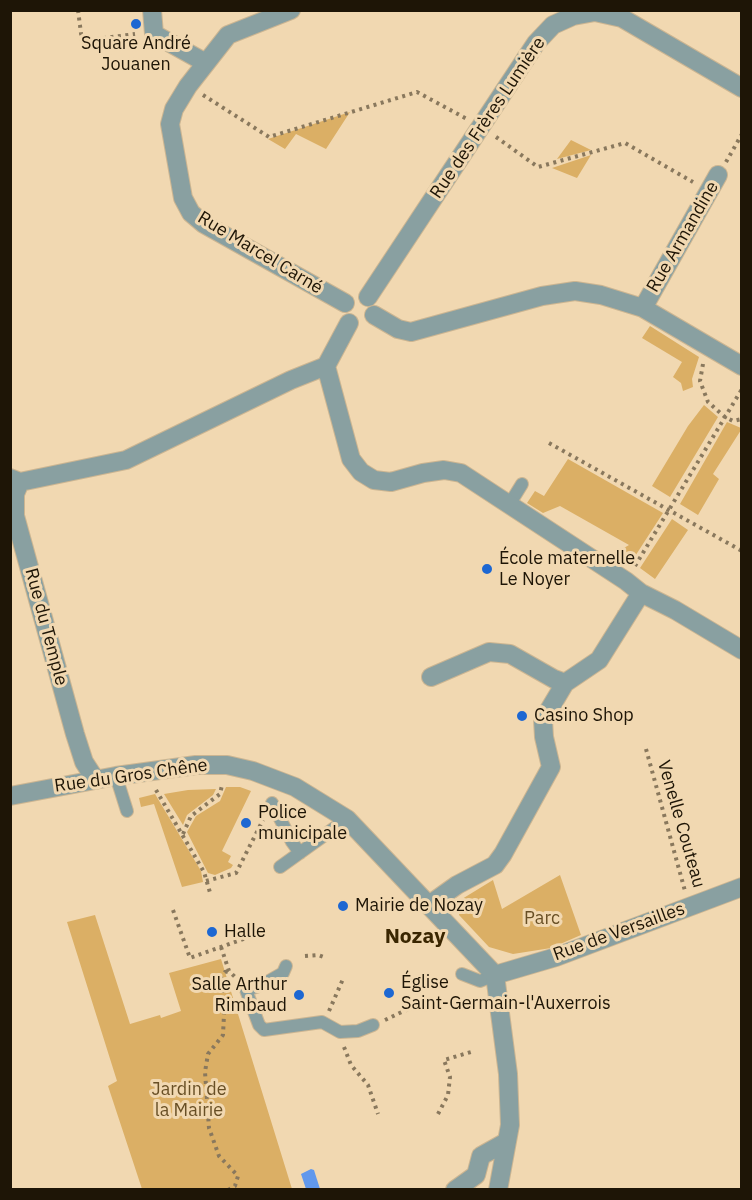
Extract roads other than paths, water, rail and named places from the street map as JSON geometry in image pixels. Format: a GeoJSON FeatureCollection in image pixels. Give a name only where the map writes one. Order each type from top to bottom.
{"type":"FeatureCollection","features":[{"type":"Feature","properties":{"kind":"street"},"geometry":{"type":"LineString","coordinates":[[152,10],[154,34],[206,63]]}},
{"type":"Feature","properties":{"kind":"street","name":"Rue des Frères Lumière"},"geometry":{"type":"LineString","coordinates":[[368,297],[536,43],[554,25],[573,16],[595,11],[622,18],[741,88]]}},
{"type":"Feature","properties":{"kind":"street","name":"Rue Marcel Carné"},"geometry":{"type":"LineString","coordinates":[[281,12],[228,35],[188,86],[174,109],[171,124],[183,198],[192,213],[204,224],[345,303]]}},
{"type":"Feature","properties":{"kind":"street","name":"Rue Armandine"},"geometry":{"type":"LineString","coordinates":[[635,310],[718,176]]}},
{"type":"Feature","properties":{"kind":"street"},"geometry":{"type":"LineString","coordinates":[[374,315],[398,329],[411,332],[542,296],[575,291],[601,295],[635,310],[708,346],[741,366]]}},
{"type":"Feature","properties":{"kind":"street"},"geometry":{"type":"LineString","coordinates":[[358,294],[368,297],[374,305],[374,315],[364,325],[350,323],[344,314],[345,303],[358,294]]}},
{"type":"Feature","properties":{"kind":"street"},"geometry":{"type":"LineString","coordinates":[[15,480],[126,460],[291,380],[326,366],[350,323]]}},
{"type":"Feature","properties":{"kind":"street"},"geometry":{"type":"LineString","coordinates":[[326,366],[351,459],[361,472],[374,480],[391,482],[434,472],[461,473],[634,588],[741,650]]}},
{"type":"Feature","properties":{"kind":"street","name":"Rue du Temple"},"geometry":{"type":"LineString","coordinates":[[15,480],[15,516],[75,734],[84,762],[95,779]]}},
{"type":"Feature","properties":{"kind":"street"},"geometry":{"type":"LineString","coordinates":[[429,905],[457,885],[495,865],[503,854],[551,767],[544,737],[543,720],[564,683],[599,660],[634,588]]}},
{"type":"Feature","properties":{"kind":"street"},"geometry":{"type":"LineString","coordinates":[[431,677],[489,652],[510,654],[554,680],[564,683]]}},
{"type":"Feature","properties":{"kind":"street","name":"Rue du Gros Chêne"},"geometry":{"type":"LineString","coordinates":[[10,796],[95,779],[196,765],[226,765],[253,771],[295,787],[347,819],[495,975]]}},
{"type":"Feature","properties":{"kind":"street","name":"Rue de Versailles"},"geometry":{"type":"LineString","coordinates":[[495,975],[556,957],[741,887]]}},
{"type":"Feature","properties":{"kind":"street"},"geometry":{"type":"LineString","coordinates":[[476,1175],[497,1190],[510,1125],[508,1074],[495,975]]}},
{"type":"Feature","properties":{"kind":"street"},"geometry":{"type":"LineString","coordinates":[[455,1190],[476,1175],[481,1156],[506,1142]]}},
{"type":"Feature","properties":{"kind":"lane"},"geometry":{"type":"LineString","coordinates":[[509,505],[522,484]]}},
{"type":"Feature","properties":{"kind":"lane"},"geometry":{"type":"LineString","coordinates":[[116,776],[128,812]]}},
{"type":"Feature","properties":{"kind":"lane"},"geometry":{"type":"LineString","coordinates":[[272,803],[300,853]]}},
{"type":"Feature","properties":{"kind":"lane"},"geometry":{"type":"LineString","coordinates":[[280,867],[347,819]]}},
{"type":"Feature","properties":{"kind":"lane"},"geometry":{"type":"LineString","coordinates":[[286,966],[283,973],[262,985],[246,990],[259,1025],[264,1030],[322,1022],[340,1032],[358,1031],[373,1024]]}},
{"type":"Feature","properties":{"kind":"lane"},"geometry":{"type":"LineString","coordinates":[[462,974],[480,981],[495,975]]}},
{"type":"Feature","properties":{"kind":"water"},"geometry":{"type":"Polygon","coordinates":[[[311,1169],[314,1170],[320,1189],[306,1189],[301,1174],[311,1169]]]}},
{"type":"Feature","properties":{"kind":"place","name":"Square André Jouanen"},"geometry":{"type":"Point","coordinates":[136,24]}},
{"type":"Feature","properties":{"kind":"place","name":"École maternelle Le Noyer"},"geometry":{"type":"Point","coordinates":[487,569]}},
{"type":"Feature","properties":{"kind":"place","name":"Casino Shop"},"geometry":{"type":"Point","coordinates":[522,716]}},
{"type":"Feature","properties":{"kind":"place","name":"Police municipale"},"geometry":{"type":"Point","coordinates":[246,823]}},
{"type":"Feature","properties":{"kind":"place","name":"Mairie de Nozay"},"geometry":{"type":"Point","coordinates":[343,906]}},
{"type":"Feature","properties":{"kind":"place","name":"Halle"},"geometry":{"type":"Point","coordinates":[212,932]}},
{"type":"Feature","properties":{"kind":"place","name":"Église Saint-Germain-l'Auxerrois"},"geometry":{"type":"Point","coordinates":[389,993]}},
{"type":"Feature","properties":{"kind":"place","name":"Salle Arthur Rimbaud"},"geometry":{"type":"Point","coordinates":[299,995]}},
{"type":"Feature","properties":{"kind":"district","name":"Nozay"},"geometry":{"type":"Point","coordinates":[415,937]}},
{"type":"Feature","properties":{"kind":"park label","name":"Parc"},"geometry":{"type":"Point","coordinates":[542,919]}},
{"type":"Feature","properties":{"kind":"park label","name":"Jardin de la Mairie"},"geometry":{"type":"Point","coordinates":[189,1100]}}]}
